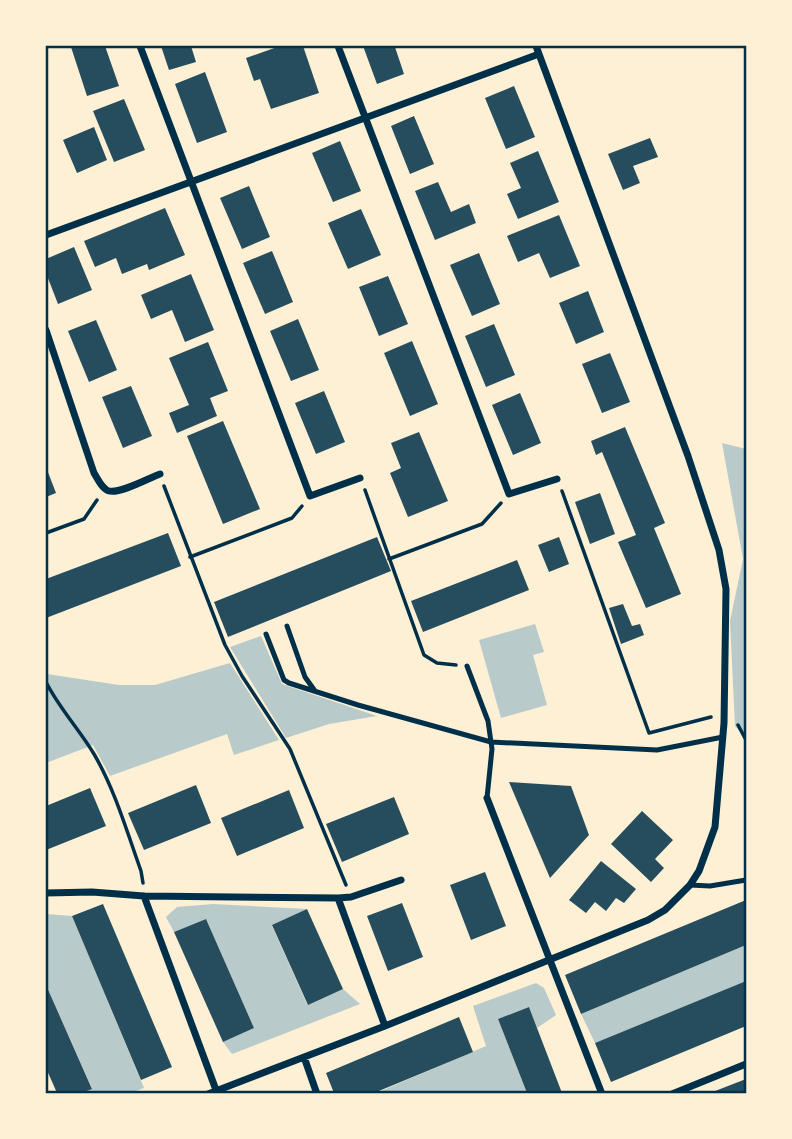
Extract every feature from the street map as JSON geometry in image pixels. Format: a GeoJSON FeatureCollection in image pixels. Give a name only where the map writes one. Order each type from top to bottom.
{"type":"FeatureCollection","features":[{"type":"Feature","properties":{"kind":"street"},"geometry":{"type":"LineString","coordinates":[[140,46],[310,496],[360,478]]}},
{"type":"Feature","properties":{"kind":"street"},"geometry":{"type":"LineString","coordinates":[[338,46],[509,494],[558,479]]}},
{"type":"Feature","properties":{"kind":"street"},"geometry":{"type":"LineString","coordinates":[[46,236],[537,50],[688,456],[719,550],[726,589],[723,737],[715,827],[699,871],[690,885],[665,910],[648,920],[212,1092],[144,896]]}},
{"type":"Feature","properties":{"kind":"street"},"geometry":{"type":"LineString","coordinates":[[46,330],[94,473],[105,489],[112,492],[120,490],[160,474]]}},
{"type":"Feature","properties":{"kind":"street"},"geometry":{"type":"LineString","coordinates":[[487,798],[602,1094]]}},
{"type":"Feature","properties":{"kind":"street"},"geometry":{"type":"LineString","coordinates":[[46,893],[338,898],[351,897],[401,880]]}},
{"type":"Feature","properties":{"kind":"street"},"geometry":{"type":"LineString","coordinates":[[338,898],[385,1026]]}},
{"type":"Feature","properties":{"kind":"street"},"geometry":{"type":"LineString","coordinates":[[304,1057],[317,1094]]}},
{"type":"Feature","properties":{"kind":"street"},"geometry":{"type":"LineString","coordinates":[[672,1094],[747,1064]]}},
{"type":"Feature","properties":{"kind":"lane"},"geometry":{"type":"LineString","coordinates":[[287,626],[305,677],[315,691]]}},
{"type":"Feature","properties":{"kind":"lane"},"geometry":{"type":"LineString","coordinates":[[266,634],[284,680],[491,742],[657,750],[723,737]]}},
{"type":"Feature","properties":{"kind":"lane"},"geometry":{"type":"LineString","coordinates":[[467,666],[488,721],[491,742],[487,798]]}},
{"type":"Feature","properties":{"kind":"lane"},"geometry":{"type":"LineString","coordinates":[[690,885],[710,886],[747,880]]}},
{"type":"Feature","properties":{"kind":"path"},"geometry":{"type":"LineString","coordinates":[[160,474],[225,645],[242,677],[290,749],[351,897]]}},
{"type":"Feature","properties":{"kind":"path"},"geometry":{"type":"LineString","coordinates":[[360,478],[424,654],[437,663],[467,666]]}},
{"type":"Feature","properties":{"kind":"path"},"geometry":{"type":"LineString","coordinates":[[558,479],[649,733],[724,714]]}},
{"type":"Feature","properties":{"kind":"path"},"geometry":{"type":"LineString","coordinates":[[46,533],[84,519],[105,489]]}},
{"type":"Feature","properties":{"kind":"path"},"geometry":{"type":"LineString","coordinates":[[389,559],[482,524],[509,494]]}},
{"type":"Feature","properties":{"kind":"path"},"geometry":{"type":"LineString","coordinates":[[190,557],[292,518],[310,496]]}},
{"type":"Feature","properties":{"kind":"path"},"geometry":{"type":"LineString","coordinates":[[46,681],[55,700],[96,757],[114,796],[141,871],[144,896]]}},
{"type":"Feature","properties":{"kind":"shaded area"},"geometry":{"type":"Polygon","coordinates":[[[722,443],[746,449],[746,738],[735,726],[730,621],[743,559],[722,443]]]}},
{"type":"Feature","properties":{"kind":"shaded area"},"geometry":{"type":"Polygon","coordinates":[[[535,624],[544,652],[533,655],[547,705],[501,718],[479,640],[535,624]]]}},
{"type":"Feature","properties":{"kind":"shaded area"},"geometry":{"type":"Polygon","coordinates":[[[261,636],[282,684],[377,716],[329,724],[286,738],[230,647],[261,636]]]}},
{"type":"Feature","properties":{"kind":"shaded area"},"geometry":{"type":"Polygon","coordinates":[[[230,663],[279,740],[234,755],[227,734],[110,776],[93,745],[46,763],[46,671],[47,674],[119,685],[155,685],[230,663]]]}},
{"type":"Feature","properties":{"kind":"shaded area"},"geometry":{"type":"Polygon","coordinates":[[[213,904],[307,909],[272,926],[307,1004],[343,989],[360,1004],[232,1054],[223,1042],[254,1028],[206,919],[174,932],[166,917],[177,907],[213,904]]]}},
{"type":"Feature","properties":{"kind":"shaded area"},"geometry":{"type":"Polygon","coordinates":[[[46,914],[72,916],[144,1088],[130,1093],[81,1093],[92,1088],[46,985],[46,914]]]}},
{"type":"Feature","properties":{"kind":"shaded area"},"geometry":{"type":"Polygon","coordinates":[[[746,945],[746,981],[595,1043],[581,1014],[746,945]]]}},
{"type":"Feature","properties":{"kind":"shaded area"},"geometry":{"type":"Polygon","coordinates":[[[536,983],[544,988],[556,1015],[537,1028],[529,1007],[498,1019],[527,1093],[374,1094],[486,1046],[473,1006],[536,983]]]}},
{"type":"Feature","properties":{"kind":"building"},"geometry":{"type":"Polygon","coordinates":[[[105,46],[119,86],[87,96],[71,47],[105,46]]]}},
{"type":"Feature","properties":{"kind":"building"},"geometry":{"type":"Polygon","coordinates":[[[161,46],[191,46],[196,62],[169,70],[161,46]]]}},
{"type":"Feature","properties":{"kind":"building"},"geometry":{"type":"Polygon","coordinates":[[[280,46],[303,46],[319,93],[271,109],[260,79],[254,81],[246,58],[280,46]]]}},
{"type":"Feature","properties":{"kind":"building"},"geometry":{"type":"Polygon","coordinates":[[[363,46],[395,47],[404,74],[377,84],[363,46]]]}},
{"type":"Feature","properties":{"kind":"building"},"geometry":{"type":"Polygon","coordinates":[[[205,72],[227,132],[197,143],[175,84],[205,72]]]}},
{"type":"Feature","properties":{"kind":"building"},"geometry":{"type":"Polygon","coordinates":[[[514,86],[535,137],[506,149],[485,98],[514,86]]]}},
{"type":"Feature","properties":{"kind":"building"},"geometry":{"type":"Polygon","coordinates":[[[124,99],[145,150],[114,162],[93,111],[124,99]]]}},
{"type":"Feature","properties":{"kind":"building"},"geometry":{"type":"Polygon","coordinates":[[[414,116],[434,164],[410,174],[391,126],[414,116]]]}},
{"type":"Feature","properties":{"kind":"building"},"geometry":{"type":"Polygon","coordinates":[[[94,127],[107,160],[77,173],[63,140],[94,127]]]}},
{"type":"Feature","properties":{"kind":"building"},"geometry":{"type":"Polygon","coordinates":[[[650,138],[658,157],[633,166],[640,183],[623,190],[608,154],[650,138]]]}},
{"type":"Feature","properties":{"kind":"building"},"geometry":{"type":"Polygon","coordinates":[[[340,141],[361,191],[333,202],[312,153],[340,141]]]}},
{"type":"Feature","properties":{"kind":"building"},"geometry":{"type":"Polygon","coordinates":[[[538,151],[559,202],[518,219],[507,194],[521,188],[510,163],[538,151]]]}},
{"type":"Feature","properties":{"kind":"building"},"geometry":{"type":"Polygon","coordinates":[[[438,182],[451,212],[469,204],[476,223],[435,240],[415,191],[438,182]]]}},
{"type":"Feature","properties":{"kind":"building"},"geometry":{"type":"Polygon","coordinates":[[[249,186],[270,237],[242,249],[220,198],[249,186]]]}},
{"type":"Feature","properties":{"kind":"building"},"geometry":{"type":"Polygon","coordinates":[[[165,208],[185,255],[149,270],[147,264],[122,274],[116,258],[95,267],[84,241],[165,208]]]}},
{"type":"Feature","properties":{"kind":"building"},"geometry":{"type":"Polygon","coordinates":[[[361,209],[381,255],[348,269],[328,223],[361,209]]]}},
{"type":"Feature","properties":{"kind":"building"},"geometry":{"type":"Polygon","coordinates":[[[559,215],[580,266],[550,278],[539,253],[518,262],[507,236],[559,215]]]}},
{"type":"Feature","properties":{"kind":"building"},"geometry":{"type":"Polygon","coordinates":[[[74,247],[92,290],[58,304],[46,273],[46,259],[74,247]]]}},
{"type":"Feature","properties":{"kind":"building"},"geometry":{"type":"Polygon","coordinates":[[[272,251],[293,302],[265,314],[243,263],[272,251]]]}},
{"type":"Feature","properties":{"kind":"building"},"geometry":{"type":"Polygon","coordinates":[[[479,253],[500,304],[472,316],[450,265],[479,253]]]}},
{"type":"Feature","properties":{"kind":"building"},"geometry":{"type":"Polygon","coordinates":[[[191,274],[214,330],[185,342],[172,310],[151,319],[141,295],[191,274]]]}},
{"type":"Feature","properties":{"kind":"building"},"geometry":{"type":"Polygon","coordinates":[[[388,276],[408,324],[379,336],[359,287],[388,276]]]}},
{"type":"Feature","properties":{"kind":"building"},"geometry":{"type":"Polygon","coordinates":[[[588,291],[604,332],[576,344],[559,303],[588,291]]]}},
{"type":"Feature","properties":{"kind":"building"},"geometry":{"type":"Polygon","coordinates":[[[298,319],[319,370],[291,381],[270,331],[298,319]]]}},
{"type":"Feature","properties":{"kind":"building"},"geometry":{"type":"Polygon","coordinates":[[[96,320],[117,370],[89,382],[68,331],[96,320]]]}},
{"type":"Feature","properties":{"kind":"building"},"geometry":{"type":"Polygon","coordinates":[[[494,324],[515,375],[486,387],[465,336],[494,324]]]}},
{"type":"Feature","properties":{"kind":"building"},"geometry":{"type":"Polygon","coordinates":[[[412,341],[438,404],[410,416],[384,353],[412,341]]]}},
{"type":"Feature","properties":{"kind":"building"},"geometry":{"type":"Polygon","coordinates":[[[208,342],[228,391],[210,398],[217,416],[177,433],[169,413],[189,405],[169,358],[208,342]]]}},
{"type":"Feature","properties":{"kind":"building"},"geometry":{"type":"Polygon","coordinates":[[[610,353],[630,402],[602,413],[582,364],[610,353]]]}},
{"type":"Feature","properties":{"kind":"building"},"geometry":{"type":"Polygon","coordinates":[[[131,386],[152,436],[123,448],[102,397],[131,386]]]}},
{"type":"Feature","properties":{"kind":"building"},"geometry":{"type":"Polygon","coordinates":[[[324,391],[345,442],[316,454],[295,403],[324,391]]]}},
{"type":"Feature","properties":{"kind":"building"},"geometry":{"type":"Polygon","coordinates":[[[520,393],[541,443],[513,455],[492,405],[520,393]]]}},
{"type":"Feature","properties":{"kind":"building"},"geometry":{"type":"Polygon","coordinates":[[[223,421],[260,509],[223,524],[187,436],[223,421]]]}},
{"type":"Feature","properties":{"kind":"building"},"geometry":{"type":"Polygon","coordinates":[[[625,427],[665,523],[654,528],[681,594],[646,608],[618,542],[636,535],[602,452],[596,455],[591,441],[625,427]]]}},
{"type":"Feature","properties":{"kind":"building"},"geometry":{"type":"Polygon","coordinates":[[[419,432],[448,501],[408,517],[390,473],[401,468],[391,443],[419,432]]]}},
{"type":"Feature","properties":{"kind":"building"},"geometry":{"type":"Polygon","coordinates":[[[46,467],[56,493],[46,497],[46,467]]]}},
{"type":"Feature","properties":{"kind":"building"},"geometry":{"type":"Polygon","coordinates":[[[600,493],[615,534],[590,544],[575,502],[600,493]]]}},
{"type":"Feature","properties":{"kind":"building"},"geometry":{"type":"Polygon","coordinates":[[[168,533],[181,566],[46,618],[46,579],[168,533]]]}},
{"type":"Feature","properties":{"kind":"building"},"geometry":{"type":"Polygon","coordinates":[[[377,537],[391,571],[228,637],[214,602],[377,537]]]}},
{"type":"Feature","properties":{"kind":"building"},"geometry":{"type":"Polygon","coordinates":[[[559,537],[569,564],[549,572],[538,545],[559,537]]]}},
{"type":"Feature","properties":{"kind":"building"},"geometry":{"type":"Polygon","coordinates":[[[517,560],[529,590],[423,632],[411,601],[517,560]]]}},
{"type":"Feature","properties":{"kind":"building"},"geometry":{"type":"Polygon","coordinates":[[[623,604],[632,626],[640,624],[644,635],[621,644],[609,608],[623,604]]]}},
{"type":"Feature","properties":{"kind":"building"},"geometry":{"type":"Polygon","coordinates":[[[509,782],[571,786],[589,835],[550,878],[509,782]]]}},
{"type":"Feature","properties":{"kind":"building"},"geometry":{"type":"Polygon","coordinates":[[[196,785],[211,823],[144,850],[128,813],[196,785]]]}},
{"type":"Feature","properties":{"kind":"building"},"geometry":{"type":"Polygon","coordinates":[[[90,788],[106,826],[46,850],[46,806],[90,788]]]}},
{"type":"Feature","properties":{"kind":"building"},"geometry":{"type":"Polygon","coordinates":[[[289,790],[304,828],[237,856],[221,818],[289,790]]]}},
{"type":"Feature","properties":{"kind":"building"},"geometry":{"type":"Polygon","coordinates":[[[394,797],[409,834],[342,862],[326,824],[394,797]]]}},
{"type":"Feature","properties":{"kind":"building"},"geometry":{"type":"Polygon","coordinates":[[[642,811],[673,840],[655,859],[664,868],[651,882],[611,844],[642,811]]]}},
{"type":"Feature","properties":{"kind":"building"},"geometry":{"type":"Polygon","coordinates":[[[601,861],[636,889],[624,903],[616,898],[606,911],[595,902],[586,913],[569,900],[601,861]]]}},
{"type":"Feature","properties":{"kind":"building"},"geometry":{"type":"Polygon","coordinates":[[[485,872],[506,926],[471,940],[450,885],[485,872]]]}},
{"type":"Feature","properties":{"kind":"building"},"geometry":{"type":"Polygon","coordinates":[[[746,900],[746,945],[581,1014],[565,975],[746,900]]]}},
{"type":"Feature","properties":{"kind":"building"},"geometry":{"type":"Polygon","coordinates":[[[402,903],[423,957],[388,971],[367,916],[402,903]]]}},
{"type":"Feature","properties":{"kind":"building"},"geometry":{"type":"Polygon","coordinates":[[[103,904],[172,1067],[141,1080],[72,916],[103,904]]]}},
{"type":"Feature","properties":{"kind":"building"},"geometry":{"type":"Polygon","coordinates":[[[307,909],[343,989],[308,1005],[272,925],[307,909]]]}},
{"type":"Feature","properties":{"kind":"building"},"geometry":{"type":"Polygon","coordinates":[[[206,919],[254,1028],[223,1042],[174,932],[206,919]]]}},
{"type":"Feature","properties":{"kind":"building"},"geometry":{"type":"Polygon","coordinates":[[[746,981],[746,1026],[611,1082],[595,1043],[746,981]]]}},
{"type":"Feature","properties":{"kind":"building"},"geometry":{"type":"Polygon","coordinates":[[[46,985],[92,1089],[81,1093],[57,1093],[46,1068],[46,985]]]}},
{"type":"Feature","properties":{"kind":"building"},"geometry":{"type":"Polygon","coordinates":[[[529,1007],[562,1093],[527,1093],[498,1019],[529,1007]]]}},
{"type":"Feature","properties":{"kind":"building"},"geometry":{"type":"Polygon","coordinates":[[[459,1017],[473,1052],[374,1093],[334,1093],[326,1073],[459,1017]]]}},
{"type":"Feature","properties":{"kind":"building"},"geometry":{"type":"Polygon","coordinates":[[[746,1079],[746,1093],[710,1093],[746,1079]]]}}]}
